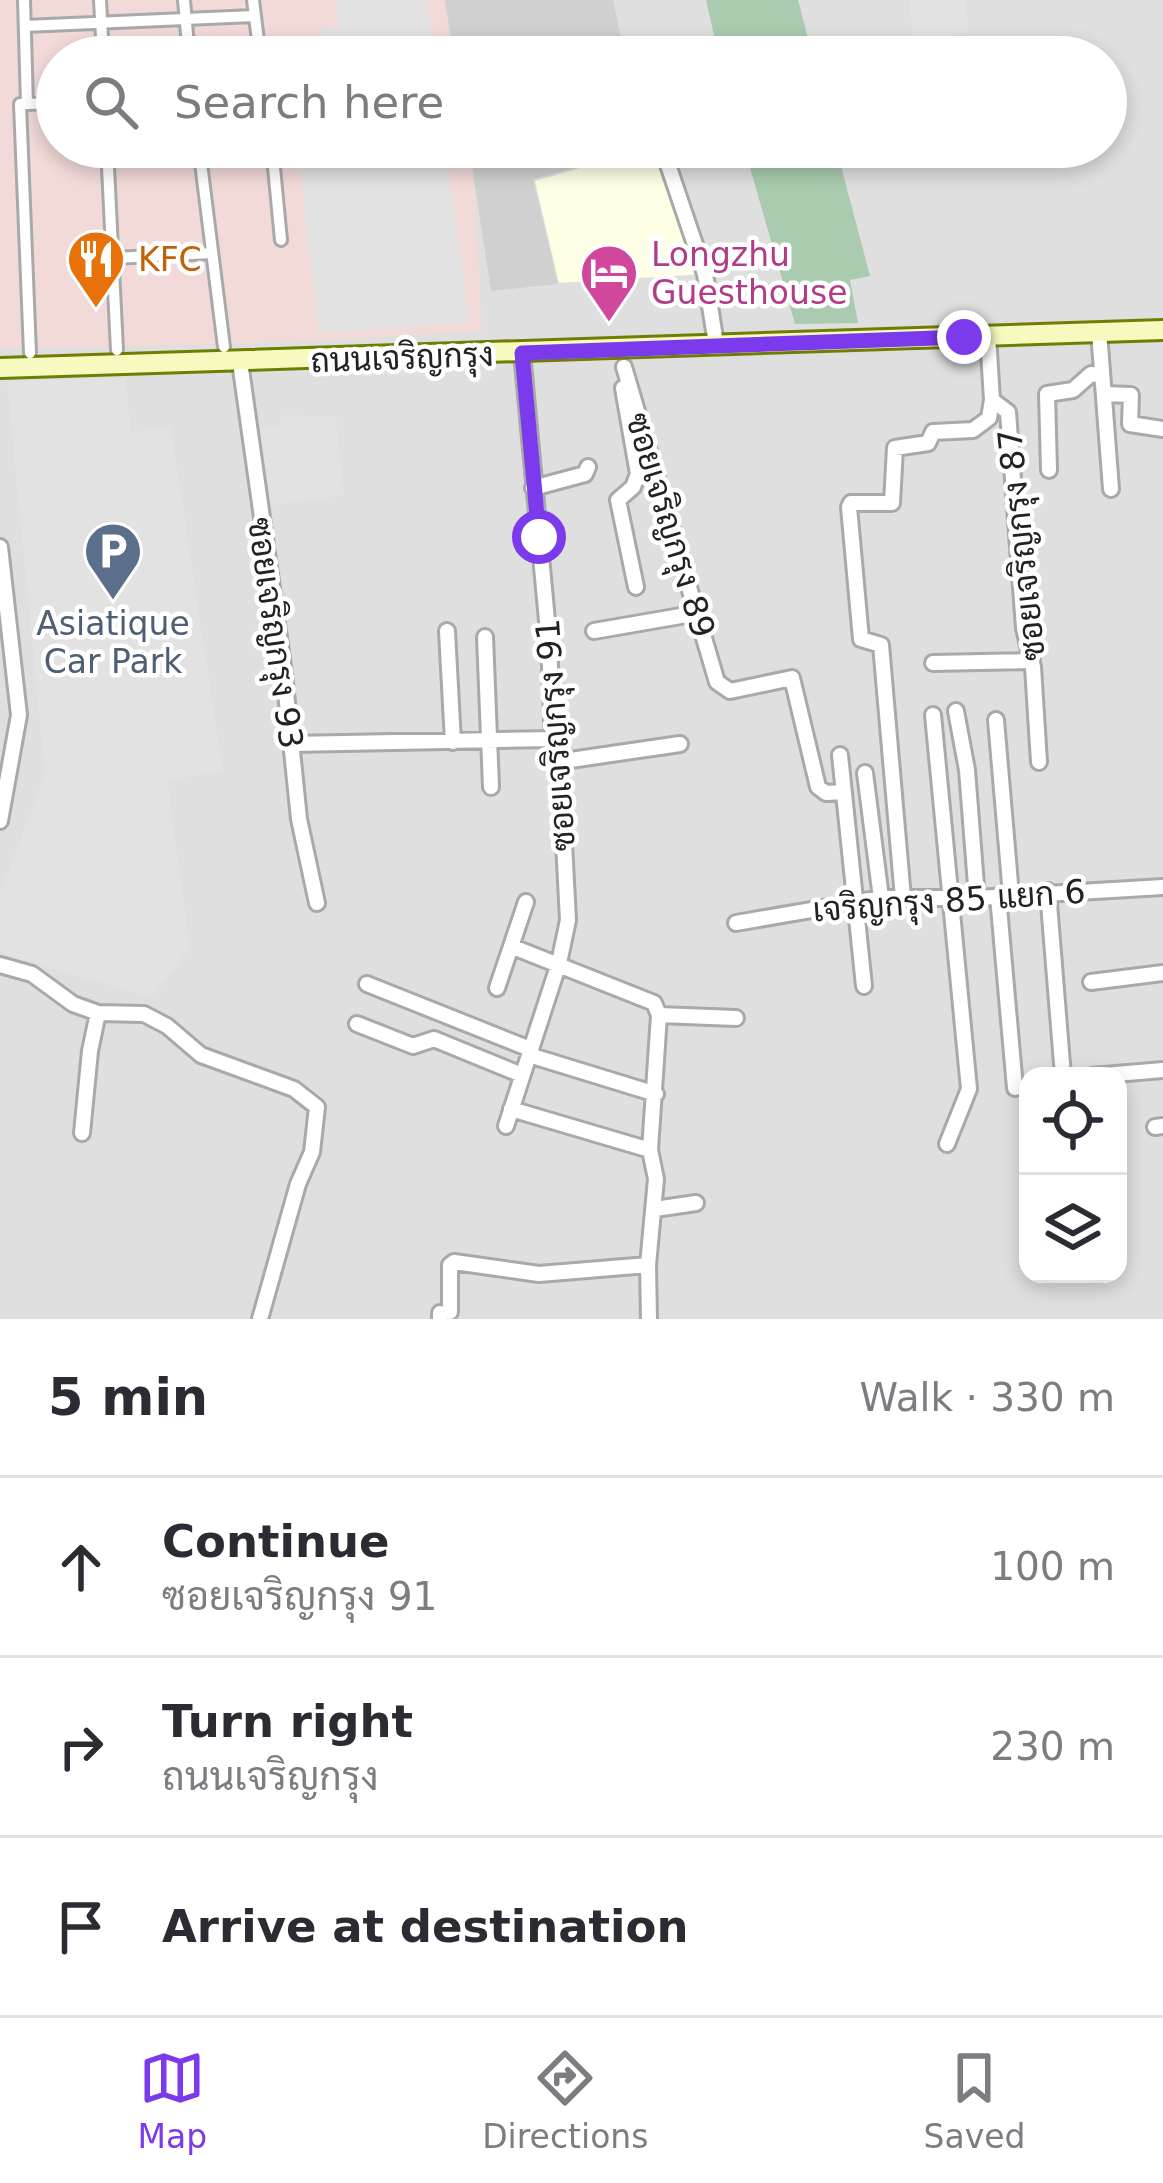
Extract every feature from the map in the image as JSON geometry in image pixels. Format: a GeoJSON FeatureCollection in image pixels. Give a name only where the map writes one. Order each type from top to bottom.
{"type":"FeatureCollection","features":[{"type":"Feature","properties":{"kind":"main road","name":"ถนนเจริญกรุง"},"geometry":{"type":"LineString","coordinates":[[0,368],[522,353],[622,358],[716,344],[1163,330]]}},
{"type":"Feature","properties":{"kind":"street"},"geometry":{"type":"LineString","coordinates":[[24,0],[27,104]]}},
{"type":"Feature","properties":{"kind":"street"},"geometry":{"type":"LineString","coordinates":[[100,0],[102,36]]}},
{"type":"Feature","properties":{"kind":"street"},"geometry":{"type":"LineString","coordinates":[[184,0],[188,36]]}},
{"type":"Feature","properties":{"kind":"street"},"geometry":{"type":"LineString","coordinates":[[253,0],[257,36]]}},
{"type":"Feature","properties":{"kind":"street"},"geometry":{"type":"LineString","coordinates":[[25,26],[254,16]]}},
{"type":"Feature","properties":{"kind":"street"},"geometry":{"type":"LineString","coordinates":[[30,353],[20,104],[36,104]]}},
{"type":"Feature","properties":{"kind":"street"},"geometry":{"type":"LineString","coordinates":[[108,168],[117,350]]}},
{"type":"Feature","properties":{"kind":"street"},"geometry":{"type":"LineString","coordinates":[[202,168],[224,347]]}},
{"type":"Feature","properties":{"kind":"street"},"geometry":{"type":"LineString","coordinates":[[274,168],[281,239]]}},
{"type":"Feature","properties":{"kind":"street"},"geometry":{"type":"LineString","coordinates":[[669,168],[705,274],[716,344]]}},
{"type":"Feature","properties":{"kind":"street"},"geometry":{"type":"LineString","coordinates":[[114,258],[212,254]]}},
{"type":"Feature","properties":{"kind":"street"},"geometry":{"type":"LineString","coordinates":[[1099,332],[1112,489]]}},
{"type":"Feature","properties":{"kind":"street","name":"ซอยเจริญกรุง 87"},"geometry":{"type":"LineString","coordinates":[[988,336],[992,400],[1008,412],[1024,628],[1032,661],[1040,762]]}},
{"type":"Feature","properties":{"kind":"street","name":"ซอยเจริญกรุง 91"},"geometry":{"type":"LineString","coordinates":[[506,1126],[560,963],[568,920],[522,353]]}},
{"type":"Feature","properties":{"kind":"street"},"geometry":{"type":"LineString","coordinates":[[622,358],[624,404],[638,474],[633,487],[618,500],[636,587]]}},
{"type":"Feature","properties":{"kind":"street","name":"ซอยเจริญกรุง 89"},"geometry":{"type":"LineString","coordinates":[[622,358],[717,682],[730,691],[792,678],[818,788],[826,793],[844,792]]}},
{"type":"Feature","properties":{"kind":"street","name":"ซอยเจริญกรุง 93"},"geometry":{"type":"LineString","coordinates":[[240,362],[299,819],[317,903]]}},
{"type":"Feature","properties":{"kind":"street"},"geometry":{"type":"LineString","coordinates":[[1049,470],[1047,394],[1073,390],[1091,374],[1100,375]]}},
{"type":"Feature","properties":{"kind":"street"},"geometry":{"type":"LineString","coordinates":[[1105,394],[1131,395],[1130,424],[1163,429]]}},
{"type":"Feature","properties":{"kind":"street"},"geometry":{"type":"LineString","coordinates":[[903,898],[881,645],[861,639],[849,505],[892,502],[896,448],[928,443],[939,429],[973,430],[990,417],[992,400]]}},
{"type":"Feature","properties":{"kind":"street"},"geometry":{"type":"LineString","coordinates":[[533,488],[585,474],[588,467]]}},
{"type":"Feature","properties":{"kind":"street"},"geometry":{"type":"LineString","coordinates":[[0,547],[19,715],[0,821]]}},
{"type":"Feature","properties":{"kind":"street"},"geometry":{"type":"LineString","coordinates":[[594,631],[698,613]]}},
{"type":"Feature","properties":{"kind":"street"},"geometry":{"type":"LineString","coordinates":[[447,631],[453,742]]}},
{"type":"Feature","properties":{"kind":"street"},"geometry":{"type":"LineString","coordinates":[[485,637],[491,788]]}},
{"type":"Feature","properties":{"kind":"street"},"geometry":{"type":"LineString","coordinates":[[933,663],[1032,661]]}},
{"type":"Feature","properties":{"kind":"street"},"geometry":{"type":"LineString","coordinates":[[956,711],[967,770],[977,898]]}},
{"type":"Feature","properties":{"kind":"street"},"geometry":{"type":"LineString","coordinates":[[933,715],[969,1089],[947,1144]]}},
{"type":"Feature","properties":{"kind":"street"},"geometry":{"type":"LineString","coordinates":[[996,720],[1015,1088]]}},
{"type":"Feature","properties":{"kind":"street"},"geometry":{"type":"LineString","coordinates":[[292,744],[553,739]]}},
{"type":"Feature","properties":{"kind":"street"},"geometry":{"type":"LineString","coordinates":[[556,762],[680,744]]}},
{"type":"Feature","properties":{"kind":"street"},"geometry":{"type":"LineString","coordinates":[[840,755],[865,986]]}},
{"type":"Feature","properties":{"kind":"street"},"geometry":{"type":"LineString","coordinates":[[865,773],[881,898]]}},
{"type":"Feature","properties":{"kind":"street","name":"เจริญกรุง 85 แยก 6"},"geometry":{"type":"LineString","coordinates":[[736,922],[881,898],[977,898],[1163,886]]}},
{"type":"Feature","properties":{"kind":"street"},"geometry":{"type":"LineString","coordinates":[[1048,891],[1062,1067]]}},
{"type":"Feature","properties":{"kind":"street"},"geometry":{"type":"LineString","coordinates":[[497,988],[526,902]]}},
{"type":"Feature","properties":{"kind":"street"},"geometry":{"type":"LineString","coordinates":[[513,946],[654,1003],[658,1016],[656,1094],[650,1150],[656,1179],[648,1265],[649,1319]]}},
{"type":"Feature","properties":{"kind":"street"},"geometry":{"type":"LineString","coordinates":[[0,965],[32,974],[73,1004],[98,1013],[144,1014],[167,1026],[201,1055],[294,1089],[317,1107],[312,1152],[298,1184],[260,1319]]}},
{"type":"Feature","properties":{"kind":"street"},"geometry":{"type":"LineString","coordinates":[[1091,982],[1163,973]]}},
{"type":"Feature","properties":{"kind":"street"},"geometry":{"type":"LineString","coordinates":[[367,984],[530,1052],[656,1094]]}},
{"type":"Feature","properties":{"kind":"street"},"geometry":{"type":"LineString","coordinates":[[82,1133],[98,1013]]}},
{"type":"Feature","properties":{"kind":"street"},"geometry":{"type":"LineString","coordinates":[[658,1016],[736,1018]]}},
{"type":"Feature","properties":{"kind":"street"},"geometry":{"type":"LineString","coordinates":[[357,1024],[413,1046],[434,1039],[522,1076]]}},
{"type":"Feature","properties":{"kind":"street"},"geometry":{"type":"LineString","coordinates":[[1127,1073],[1163,1070]]}},
{"type":"Feature","properties":{"kind":"street"},"geometry":{"type":"LineString","coordinates":[[511,1108],[650,1150]]}},
{"type":"Feature","properties":{"kind":"street"},"geometry":{"type":"LineString","coordinates":[[655,1208],[696,1203]]}},
{"type":"Feature","properties":{"kind":"street"},"geometry":{"type":"LineString","coordinates":[[443,1314],[454,1262],[539,1274],[648,1265]]}},
{"type":"Feature","properties":{"kind":"shaded area"},"geometry":{"type":"Polygon","coordinates":[[[0,0],[1163,0],[1163,1319],[0,1319],[0,0]]]}},
{"type":"Feature","properties":{"kind":"shaded area"},"geometry":{"type":"Polygon","coordinates":[[[0,0],[444,0],[450,36],[36,36],[36,168],[471,168],[482,331],[296,342],[0,349],[0,0]]]}},
{"type":"Feature","properties":{"kind":"shaded area"},"geometry":{"type":"Polygon","coordinates":[[[336,0],[427,0],[431,36],[321,36],[320,29],[340,27],[336,0]]]}},
{"type":"Feature","properties":{"kind":"shaded area"},"geometry":{"type":"Polygon","coordinates":[[[445,0],[613,0],[621,36],[451,36],[445,0]]]}},
{"type":"Feature","properties":{"kind":"shaded area"},"geometry":{"type":"Polygon","coordinates":[[[706,0],[798,0],[807,36],[714,36],[706,0]]]}},
{"type":"Feature","properties":{"kind":"shaded area"},"geometry":{"type":"Polygon","coordinates":[[[909,0],[965,0],[969,34],[913,36],[909,0]]]}},
{"type":"Feature","properties":{"kind":"shaded area"},"geometry":{"type":"Polygon","coordinates":[[[299,168],[449,168],[469,323],[319,333],[299,168]]]}},
{"type":"Feature","properties":{"kind":"shaded area"},"geometry":{"type":"Polygon","coordinates":[[[472,168],[574,168],[533,179],[558,284],[491,291],[472,168]]]}},
{"type":"Feature","properties":{"kind":"shaded area"},"geometry":{"type":"Polygon","coordinates":[[[580,168],[668,168],[704,274],[559,283],[535,181],[580,168]]]}},
{"type":"Feature","properties":{"kind":"shaded area"},"geometry":{"type":"Polygon","coordinates":[[[750,168],[842,168],[870,276],[850,280],[858,323],[795,324],[750,168]]]}},
{"type":"Feature","properties":{"kind":"shaded area","name":"Asiatique Car Park"},"geometry":{"type":"Polygon","coordinates":[[[125,378],[131,432],[171,428],[223,772],[167,779],[190,947],[152,997],[0,953],[0,894],[45,775],[7,381],[125,378]]]}},
{"type":"Feature","properties":{"kind":"shaded area"},"geometry":{"type":"Polygon","coordinates":[[[281,415],[336,417],[344,495],[264,506],[252,428],[280,426],[281,415]]]}},
{"type":"Feature","properties":{"kind":"place","name":"KFC"},"geometry":{"type":"Point","coordinates":[96,310]}},
{"type":"Feature","properties":{"kind":"place","name":"Longzhu Guesthouse"},"geometry":{"type":"Point","coordinates":[609,324]}},
{"type":"Feature","properties":{"kind":"place","name":"Asiatique Car Park"},"geometry":{"type":"Point","coordinates":[113,602]}},
{"type":"Feature","properties":{"kind":"route"},"geometry":{"type":"LineString","coordinates":[[539,537],[522,353],[964,337]]}}]}
